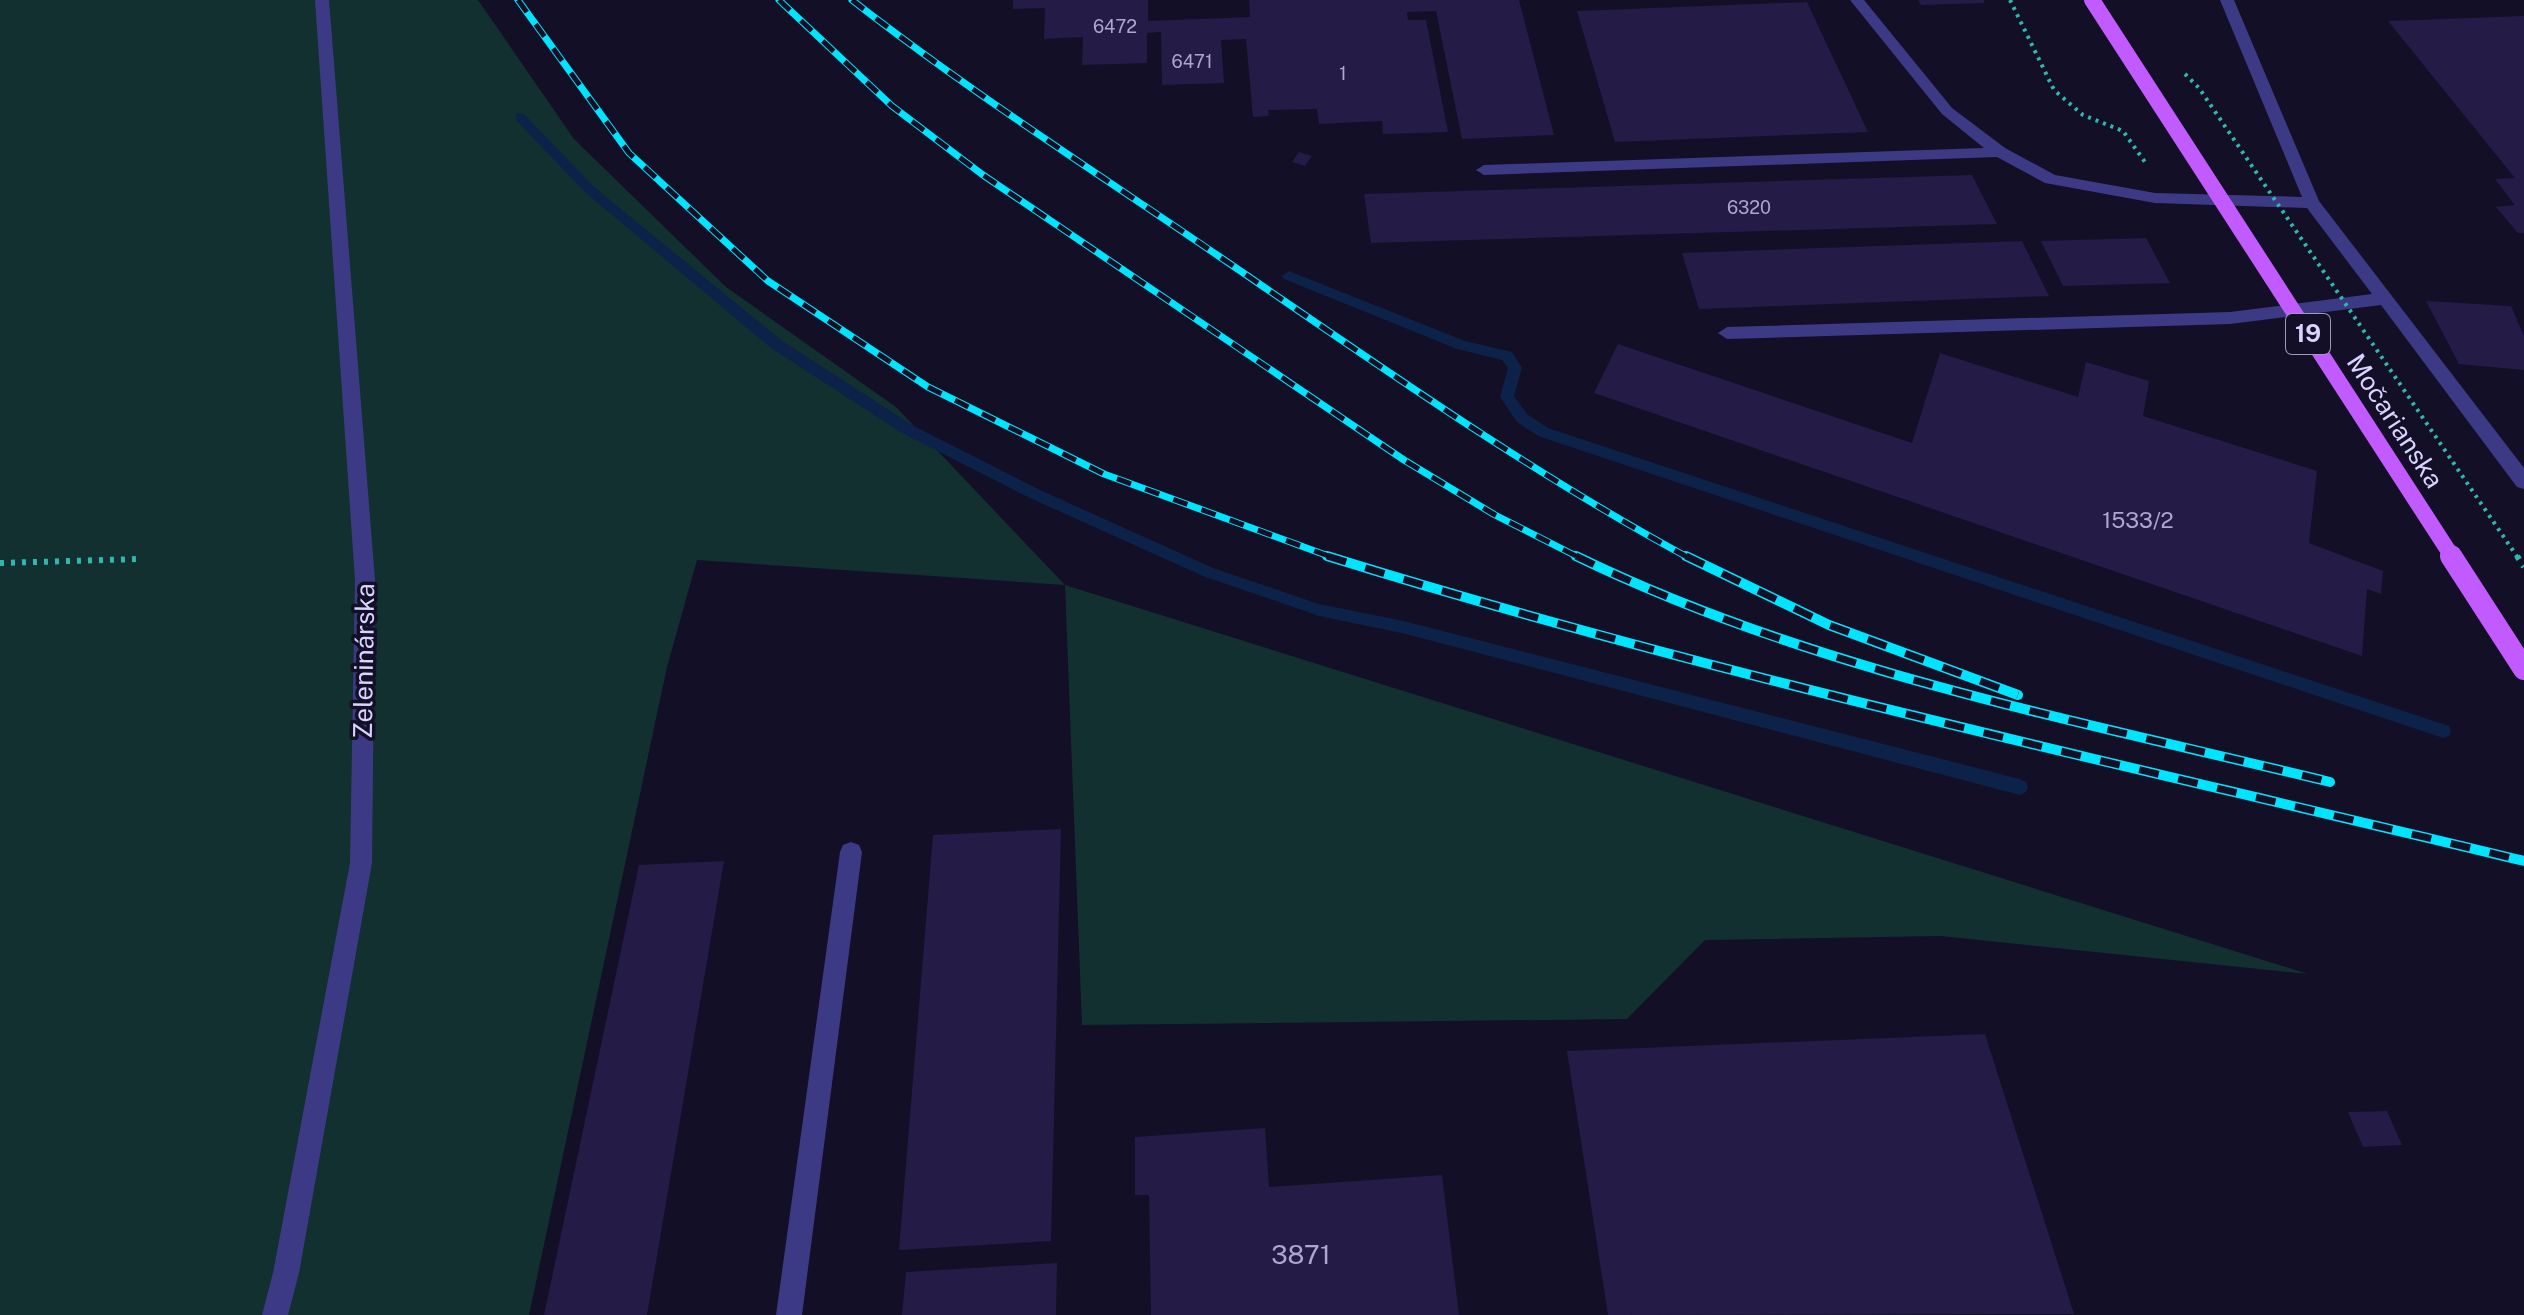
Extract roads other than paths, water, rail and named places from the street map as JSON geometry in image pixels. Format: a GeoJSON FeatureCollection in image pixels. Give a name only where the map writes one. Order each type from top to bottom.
{"type":"FeatureCollection","features":[{"type":"Feature","properties":{"kind":"main road","name":"Močarianska"},"geometry":{"type":"LineString","coordinates":[[2092,0],[2524,669]]}},
{"type":"Feature","properties":{"kind":"lane","name":"Zeleninárska"},"geometry":{"type":"LineString","coordinates":[[275,1315],[286,1273],[361,863],[365,580],[322,0]]}},
{"type":"Feature","properties":{"kind":"lane"},"geometry":{"type":"LineString","coordinates":[[1857,0],[1947,111],[2000,152],[2051,179],[2172,198],[2312,203]]}},
{"type":"Feature","properties":{"kind":"lane"},"geometry":{"type":"LineString","coordinates":[[2227,0],[2312,203],[2524,482]]}},
{"type":"Feature","properties":{"kind":"lane"},"geometry":{"type":"LineString","coordinates":[[1484,170],[2000,152]]}},
{"type":"Feature","properties":{"kind":"lane"},"geometry":{"type":"LineString","coordinates":[[1727,333],[2230,318],[2384,299]]}},
{"type":"Feature","properties":{"kind":"lane"},"geometry":{"type":"LineString","coordinates":[[789,1315],[851,852]]}},
{"type":"Feature","properties":{"kind":"waterway"},"geometry":{"type":"LineString","coordinates":[[520,117],[590,190],[776,344],[907,429],[1035,494],[1208,572],[1319,610],[1404,628]]}},
{"type":"Feature","properties":{"kind":"waterway"},"geometry":{"type":"LineString","coordinates":[[1289,276],[1462,345],[1507,356],[1515,368],[1507,397],[1522,418],[1543,432],[2443,731]]}},
{"type":"Feature","properties":{"kind":"waterway"},"geometry":{"type":"LineString","coordinates":[[1412,631],[2020,787]]}},
{"type":"Feature","properties":{"kind":"railway"},"geometry":{"type":"LineString","coordinates":[[518,0],[629,153],[768,281],[928,387],[1104,474],[1334,558]]}},
{"type":"Feature","properties":{"kind":"railway"},"geometry":{"type":"LineString","coordinates":[[779,0],[892,106],[983,175],[1404,460],[1495,515],[1576,556]]}},
{"type":"Feature","properties":{"kind":"railway"},"geometry":{"type":"LineString","coordinates":[[852,0],[988,99],[1451,414],[1569,489],[1689,558]]}},
{"type":"Feature","properties":{"kind":"railway"},"geometry":{"type":"LineString","coordinates":[[1327,556],[1475,600],[1773,681],[2524,861]]}},
{"type":"Feature","properties":{"kind":"railway"},"geometry":{"type":"LineString","coordinates":[[1576,556],[1666,596],[1852,662],[2042,714],[2330,782]]}},
{"type":"Feature","properties":{"kind":"railway"},"geometry":{"type":"LineString","coordinates":[[1576,556],[1580,558]]}},
{"type":"Feature","properties":{"kind":"railway"},"geometry":{"type":"LineString","coordinates":[[1686,556],[1829,625],[2018,695]]}}]}
